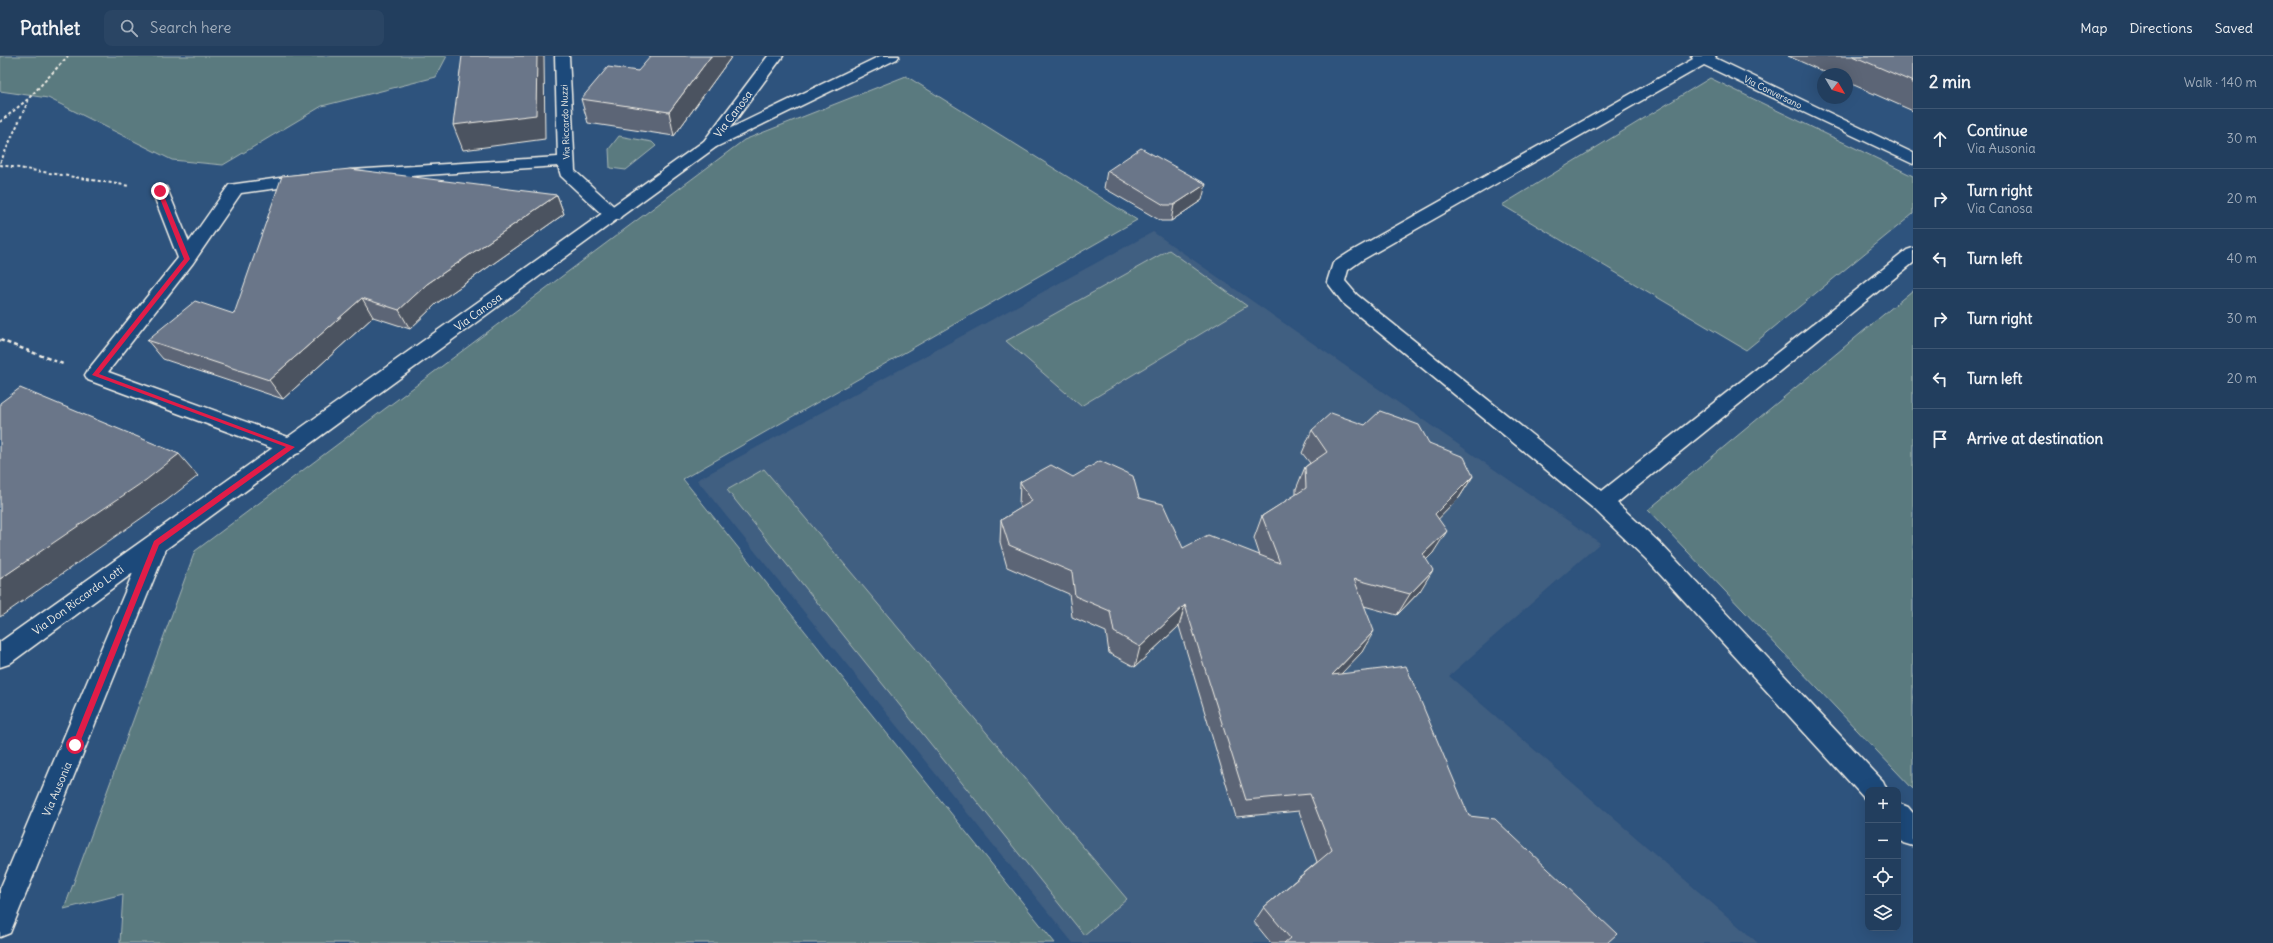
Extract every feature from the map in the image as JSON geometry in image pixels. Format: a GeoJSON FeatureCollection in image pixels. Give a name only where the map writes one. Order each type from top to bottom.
{"type":"FeatureCollection","features":[{"type":"Feature","properties":{"kind":"street","name":"Via Riccardo Nuzzi"},"geometry":{"type":"LineString","coordinates":[[562,56],[567,172],[613,215]]}},
{"type":"Feature","properties":{"kind":"street","name":"Via Canosa"},"geometry":{"type":"LineString","coordinates":[[157,543],[710,144],[776,56]]}},
{"type":"Feature","properties":{"kind":"street"},"geometry":{"type":"LineString","coordinates":[[710,144],[892,56]]}},
{"type":"Feature","properties":{"kind":"street"},"geometry":{"type":"LineString","coordinates":[[1703,57],[1339,267],[1336,282],[1350,299],[1602,503],[1654,552],[1871,787]]}},
{"type":"Feature","properties":{"kind":"street","name":"Via Conversano"},"geometry":{"type":"LineString","coordinates":[[1703,57],[1913,159]]}},
{"type":"Feature","properties":{"kind":"street"},"geometry":{"type":"LineString","coordinates":[[292,447],[95,375],[187,259],[235,189],[327,177],[566,160]]}},
{"type":"Feature","properties":{"kind":"street"},"geometry":{"type":"LineString","coordinates":[[160,191],[187,259]]}},
{"type":"Feature","properties":{"kind":"street"},"geometry":{"type":"LineString","coordinates":[[1602,503],[1913,254]]}},
{"type":"Feature","properties":{"kind":"street","name":"Via Don Riccardo Lotti"},"geometry":{"type":"LineString","coordinates":[[0,656],[157,543]]}},
{"type":"Feature","properties":{"kind":"street","name":"Via Ausonia"},"geometry":{"type":"LineString","coordinates":[[0,923],[75,745],[157,543]]}},
{"type":"Feature","properties":{"kind":"street"},"geometry":{"type":"LineString","coordinates":[[1901,819],[1913,833]]}},
{"type":"Feature","properties":{"kind":"path"},"geometry":{"type":"LineString","coordinates":[[0,122],[30,97],[68,56]]}},
{"type":"Feature","properties":{"kind":"path"},"geometry":{"type":"LineString","coordinates":[[30,97],[0,164],[160,191]]}},
{"type":"Feature","properties":{"kind":"path"},"geometry":{"type":"LineString","coordinates":[[0,340],[95,375]]}},
{"type":"Feature","properties":{"kind":"shaded area"},"geometry":{"type":"Polygon","coordinates":[[[1153,232],[1600,543],[1449,676],[1758,943],[1073,943],[697,480],[1153,232]]]}},
{"type":"Feature","properties":{"kind":"green space"},"geometry":{"type":"Polygon","coordinates":[[[0,56],[447,56],[436,77],[322,106],[223,165],[172,160],[48,98],[0,91],[0,56]]]}},
{"type":"Feature","properties":{"kind":"green space"},"geometry":{"type":"Polygon","coordinates":[[[906,76],[1137,220],[683,479],[1055,943],[120,943],[123,894],[64,909],[195,551],[744,140],[906,76]]]}},
{"type":"Feature","properties":{"kind":"green space"},"geometry":{"type":"Polygon","coordinates":[[[1710,78],[1913,176],[1913,214],[1746,350],[1502,205],[1710,78]]]}},
{"type":"Feature","properties":{"kind":"green space"},"geometry":{"type":"Polygon","coordinates":[[[619,136],[652,142],[656,146],[626,170],[610,168],[609,149],[619,136]]]}},
{"type":"Feature","properties":{"kind":"green space"},"geometry":{"type":"Polygon","coordinates":[[[1169,250],[1247,306],[1081,406],[1006,341],[1169,250]]]}},
{"type":"Feature","properties":{"kind":"green space"},"geometry":{"type":"Polygon","coordinates":[[[1913,290],[1913,789],[1648,510],[1913,290]]]}},
{"type":"Feature","properties":{"kind":"green space"},"geometry":{"type":"Polygon","coordinates":[[[764,469],[1127,899],[1084,935],[727,490],[764,469]]]}},
{"type":"Feature","properties":{"kind":"building"},"geometry":{"type":"Polygon","coordinates":[[[462,56],[537,56],[536,115],[453,125],[462,56]]]}},
{"type":"Feature","properties":{"kind":"building"},"geometry":{"type":"Polygon","coordinates":[[[651,56],[711,56],[669,112],[581,99],[608,67],[638,71],[651,56]]]}},
{"type":"Feature","properties":{"kind":"building"},"geometry":{"type":"Polygon","coordinates":[[[1853,56],[1913,56],[1913,82],[1853,56]]]}},
{"type":"Feature","properties":{"kind":"building"},"geometry":{"type":"Polygon","coordinates":[[[1141,148],[1206,184],[1174,205],[1164,205],[1107,171],[1141,148]]]}},
{"type":"Feature","properties":{"kind":"building"},"geometry":{"type":"Polygon","coordinates":[[[350,169],[557,195],[427,284],[399,310],[362,298],[269,380],[147,340],[195,301],[234,314],[282,176],[350,169]]]}},
{"type":"Feature","properties":{"kind":"building"},"geometry":{"type":"Polygon","coordinates":[[[20,388],[179,454],[146,480],[0,579],[0,403],[20,388]]]}},
{"type":"Feature","properties":{"kind":"building"},"geometry":{"type":"Polygon","coordinates":[[[1380,411],[1419,425],[1429,443],[1464,457],[1473,476],[1435,514],[1447,531],[1423,554],[1433,570],[1410,594],[1354,579],[1374,631],[1332,675],[1406,666],[1469,816],[1495,819],[1617,934],[1607,943],[1284,943],[1290,938],[1264,907],[1332,850],[1310,794],[1246,800],[1185,605],[1140,647],[1114,632],[1110,611],[1075,596],[1072,572],[1009,545],[1001,520],[1032,501],[1020,482],[1051,465],[1073,477],[1100,461],[1133,476],[1139,498],[1163,504],[1183,548],[1208,535],[1280,563],[1262,516],[1306,488],[1305,467],[1327,452],[1312,430],[1331,413],[1365,425],[1380,411]]]}},
{"type":"Feature","properties":{"kind":"route"},"geometry":{"type":"LineString","coordinates":[[75,745],[157,543],[292,447],[95,375],[187,259],[160,191]]}}]}
